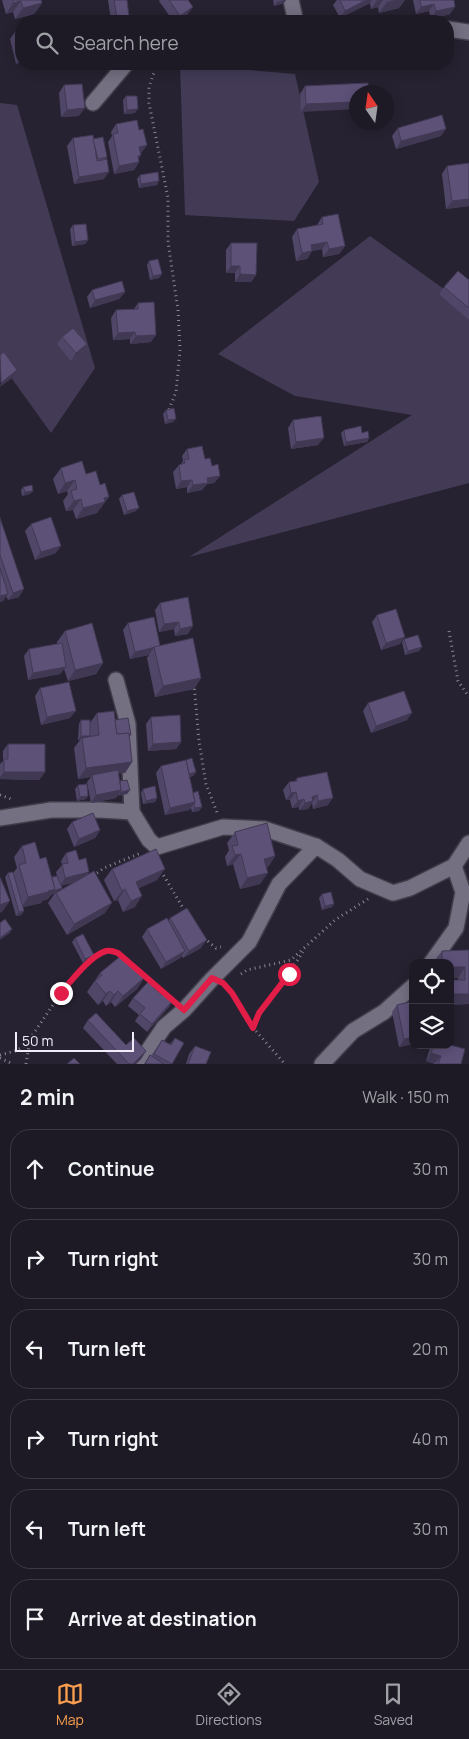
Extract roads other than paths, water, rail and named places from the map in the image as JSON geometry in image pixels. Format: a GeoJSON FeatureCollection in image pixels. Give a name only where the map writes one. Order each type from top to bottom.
{"type":"FeatureCollection","features":[{"type":"Feature","properties":{"kind":"street"},"geometry":{"type":"LineString","coordinates":[[291,0],[294,15]]}},
{"type":"Feature","properties":{"kind":"street"},"geometry":{"type":"LineString","coordinates":[[454,30],[469,32]]}},
{"type":"Feature","properties":{"kind":"street"},"geometry":{"type":"LineString","coordinates":[[92,103],[121,70]]}},
{"type":"Feature","properties":{"kind":"street"},"geometry":{"type":"LineString","coordinates":[[116,680],[128,724],[132,812],[149,840],[157,847],[223,827],[265,829],[316,846],[338,860],[360,879],[393,893],[410,888],[454,866],[469,843]]}},
{"type":"Feature","properties":{"kind":"street"},"geometry":{"type":"LineString","coordinates":[[0,818],[51,810],[132,812]]}},
{"type":"Feature","properties":{"kind":"street"},"geometry":{"type":"LineString","coordinates":[[139,1064],[164,1027],[184,1010],[212,978],[249,942],[278,884],[316,846]]}},
{"type":"Feature","properties":{"kind":"street"},"geometry":{"type":"LineString","coordinates":[[434,959],[456,928],[463,892],[454,866]]}},
{"type":"Feature","properties":{"kind":"street"},"geometry":{"type":"LineString","coordinates":[[322,1064],[353,1031],[384,1012],[409,990]]}}]}
